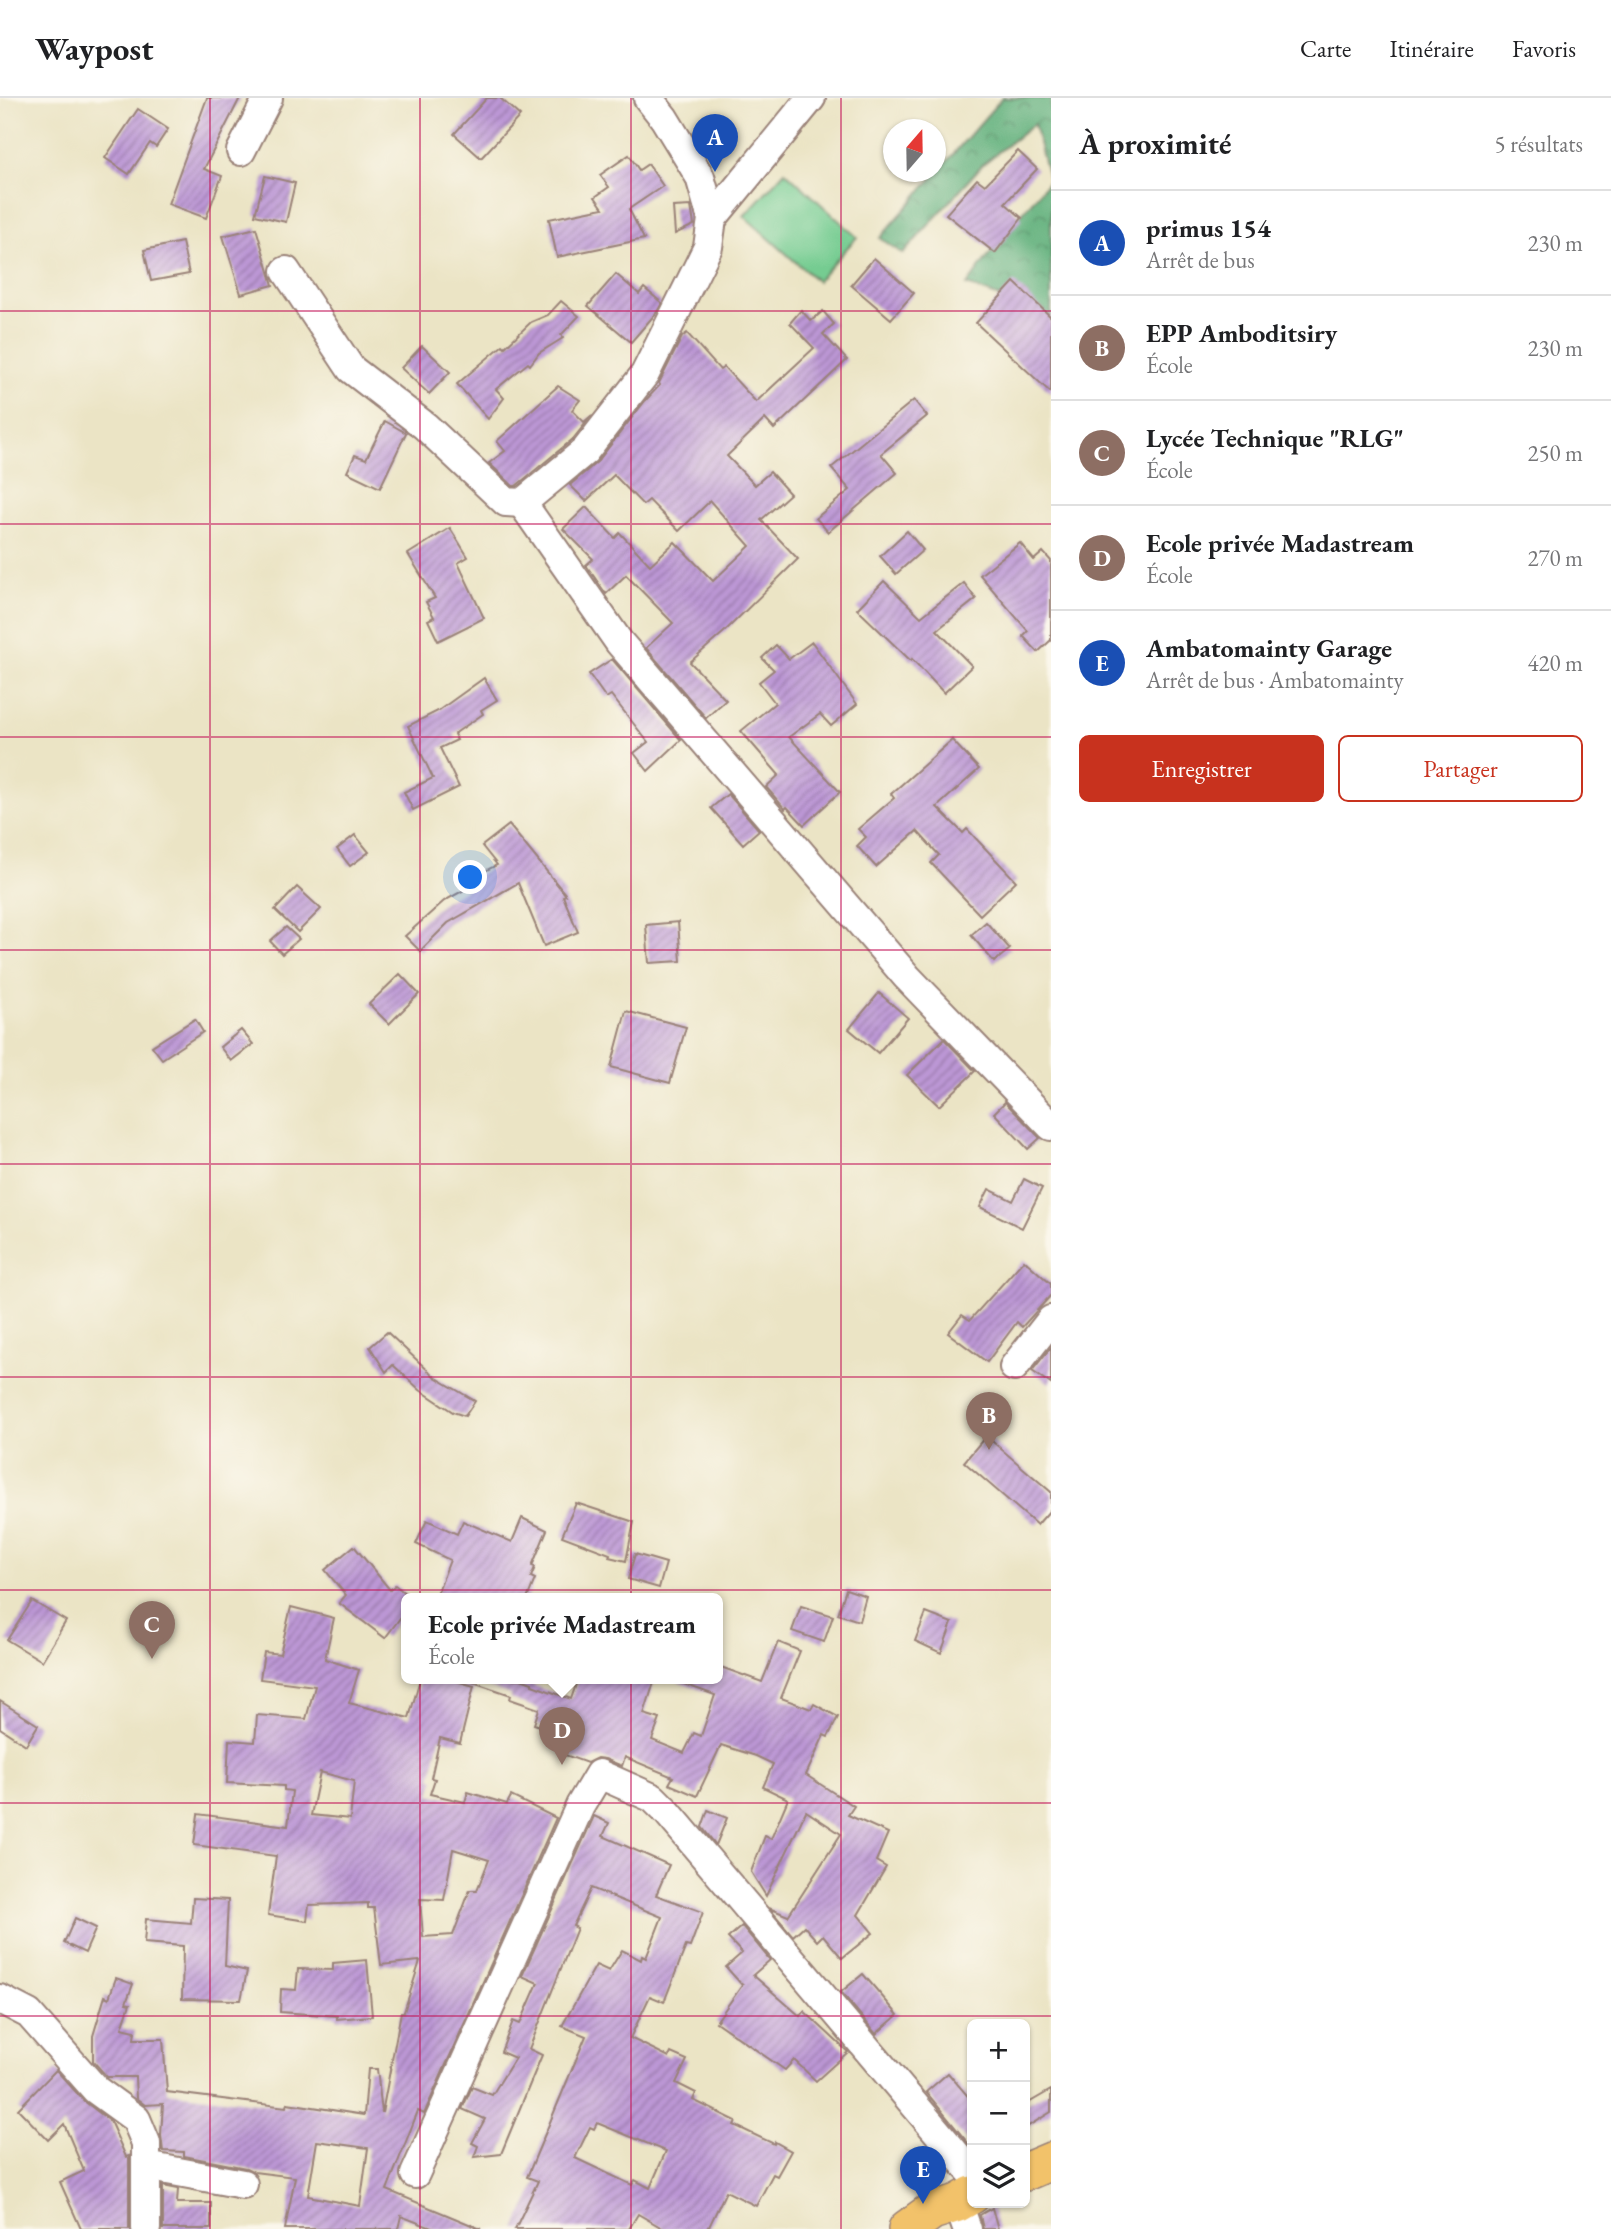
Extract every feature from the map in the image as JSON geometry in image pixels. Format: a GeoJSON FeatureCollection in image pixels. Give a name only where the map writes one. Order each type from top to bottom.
{"type":"FeatureCollection","features":[{"type":"Feature","properties":{"kind":"main road"},"geometry":{"type":"LineString","coordinates":[[1030,2170],[1051,2161]]}},
{"type":"Feature","properties":{"kind":"main road"},"geometry":{"type":"LineString","coordinates":[[907,2229],[932,2211],[967,2200]]}},
{"type":"Feature","properties":{"kind":"street"},"geometry":{"type":"LineString","coordinates":[[241,151],[268,98]]}},
{"type":"Feature","properties":{"kind":"street"},"geometry":{"type":"LineString","coordinates":[[286,271],[351,369],[425,426],[506,502],[522,503],[585,451],[645,374],[708,247],[712,219],[700,177],[664,118],[648,98]]}},
{"type":"Feature","properties":{"kind":"street"},"geometry":{"type":"LineString","coordinates":[[712,219],[811,98]]}},
{"type":"Feature","properties":{"kind":"street"},"geometry":{"type":"LineString","coordinates":[[522,503],[619,642],[907,977],[1051,1126]]}},
{"type":"Feature","properties":{"kind":"street"},"geometry":{"type":"LineString","coordinates":[[1014,1367],[1051,1320]]}},
{"type":"Feature","properties":{"kind":"street"},"geometry":{"type":"LineString","coordinates":[[415,2174],[580,1806],[599,1774],[653,1798],[667,1812],[967,2200]]}},
{"type":"Feature","properties":{"kind":"street"},"geometry":{"type":"LineString","coordinates":[[0,2000],[29,2014],[96,2090],[136,2119],[146,2143],[146,2229]]}},
{"type":"Feature","properties":{"kind":"street"},"geometry":{"type":"LineString","coordinates":[[146,2166],[243,2184]]}},
{"type":"Feature","properties":{"kind":"green space"},"geometry":{"type":"Polygon","coordinates":[[[1002,98],[1051,98],[1051,316],[967,285],[999,241],[1049,181],[1034,124],[983,164],[903,254],[880,238],[929,182],[946,182],[946,162],[1002,98]]]}},
{"type":"Feature","properties":{"kind":"green space"},"geometry":{"type":"Polygon","coordinates":[[[785,171],[857,237],[817,281],[744,216],[785,171]]]}},
{"type":"Feature","properties":{"kind":"building"},"geometry":{"type":"Polygon","coordinates":[[[207,98],[240,98],[204,169],[222,176],[206,218],[168,204],[207,98]]]}},
{"type":"Feature","properties":{"kind":"building"},"geometry":{"type":"Polygon","coordinates":[[[487,98],[500,98],[520,116],[481,158],[454,134],[487,98]]]}},
{"type":"Feature","properties":{"kind":"building"},"geometry":{"type":"Polygon","coordinates":[[[138,109],[168,129],[156,147],[150,143],[129,174],[105,158],[138,109]]]}},
{"type":"Feature","properties":{"kind":"building"},"geometry":{"type":"Polygon","coordinates":[[[1018,151],[1037,169],[1005,203],[1022,218],[995,253],[946,214],[977,179],[985,185],[1018,151]]]}},
{"type":"Feature","properties":{"kind":"building"},"geometry":{"type":"Polygon","coordinates":[[[629,155],[639,170],[648,164],[663,186],[629,209],[644,239],[557,257],[549,219],[603,208],[595,197],[609,187],[600,175],[629,155]]]}},
{"type":"Feature","properties":{"kind":"building"},"geometry":{"type":"Polygon","coordinates":[[[265,176],[295,183],[286,222],[255,215],[265,176]]]}},
{"type":"Feature","properties":{"kind":"building"},"geometry":{"type":"Polygon","coordinates":[[[691,206],[694,225],[675,234],[673,207],[691,206]]]}},
{"type":"Feature","properties":{"kind":"building"},"geometry":{"type":"Polygon","coordinates":[[[256,228],[273,285],[241,294],[223,236],[256,228]]]}},
{"type":"Feature","properties":{"kind":"building"},"geometry":{"type":"Polygon","coordinates":[[[182,242],[189,274],[151,281],[144,250],[182,242]]]}},
{"type":"Feature","properties":{"kind":"building"},"geometry":{"type":"Polygon","coordinates":[[[874,258],[914,293],[891,319],[851,285],[874,258]]]}},
{"type":"Feature","properties":{"kind":"building"},"geometry":{"type":"Polygon","coordinates":[[[616,274],[639,294],[644,288],[662,303],[631,342],[588,306],[616,274]]]}},
{"type":"Feature","properties":{"kind":"building"},"geometry":{"type":"Polygon","coordinates":[[[1014,282],[1051,317],[1051,393],[976,323],[1014,282]]]}},
{"type":"Feature","properties":{"kind":"building"},"geometry":{"type":"Polygon","coordinates":[[[561,301],[579,316],[561,335],[563,338],[539,353],[530,365],[528,363],[496,389],[504,398],[488,419],[457,384],[503,345],[505,347],[531,322],[548,315],[561,301]]]}},
{"type":"Feature","properties":{"kind":"building"},"geometry":{"type":"Polygon","coordinates":[[[801,310],[811,321],[823,311],[834,324],[823,334],[847,360],[774,429],[765,419],[727,456],[755,485],[770,472],[790,494],[761,520],[798,559],[690,662],[726,700],[706,718],[646,648],[673,623],[626,575],[606,594],[586,565],[593,559],[563,529],[586,507],[615,538],[620,533],[650,565],[675,542],[713,581],[750,546],[710,501],[679,531],[649,500],[643,505],[614,475],[586,501],[570,485],[598,461],[660,385],[682,337],[687,333],[720,370],[724,367],[756,402],[814,348],[790,323],[801,310]]]}},
{"type":"Feature","properties":{"kind":"building"},"geometry":{"type":"Polygon","coordinates":[[[422,346],[450,372],[429,394],[401,368],[422,346]]]}},
{"type":"Feature","properties":{"kind":"building"},"geometry":{"type":"Polygon","coordinates":[[[558,386],[580,400],[572,410],[584,422],[592,415],[573,439],[513,486],[489,463],[505,451],[497,441],[558,386]]]}},
{"type":"Feature","properties":{"kind":"building"},"geometry":{"type":"Polygon","coordinates":[[[914,400],[927,416],[881,454],[897,473],[828,532],[816,518],[850,490],[831,468],[914,400]]]}},
{"type":"Feature","properties":{"kind":"building"},"geometry":{"type":"Polygon","coordinates":[[[385,421],[406,433],[380,488],[347,472],[355,455],[366,459],[385,421]]]}},
{"type":"Feature","properties":{"kind":"building"},"geometry":{"type":"Polygon","coordinates":[[[450,528],[468,557],[458,563],[484,618],[438,641],[428,620],[434,617],[426,602],[435,598],[408,554],[450,528]]]}},
{"type":"Feature","properties":{"kind":"building"},"geometry":{"type":"Polygon","coordinates":[[[907,531],[923,550],[896,574],[880,556],[907,531]]]}},
{"type":"Feature","properties":{"kind":"building"},"geometry":{"type":"Polygon","coordinates":[[[1020,543],[1034,560],[1043,552],[1051,561],[1051,640],[1038,652],[1023,636],[1028,631],[980,575],[1020,543]]]}},
{"type":"Feature","properties":{"kind":"building"},"geometry":{"type":"Polygon","coordinates":[[[884,581],[921,617],[964,583],[976,599],[937,630],[972,666],[944,693],[912,659],[911,661],[857,609],[884,581]]]}},
{"type":"Feature","properties":{"kind":"building"},"geometry":{"type":"Polygon","coordinates":[[[812,642],[857,704],[831,726],[820,714],[789,737],[840,792],[804,825],[787,807],[785,809],[766,787],[779,775],[741,731],[775,703],[759,682],[774,670],[762,658],[776,645],[789,659],[812,642]]]}},
{"type":"Feature","properties":{"kind":"building"},"geometry":{"type":"Polygon","coordinates":[[[612,659],[681,740],[648,771],[634,753],[648,742],[611,695],[606,698],[589,674],[612,659]]]}},
{"type":"Feature","properties":{"kind":"building"},"geometry":{"type":"Polygon","coordinates":[[[484,678],[497,700],[481,710],[483,714],[454,734],[457,740],[440,748],[459,787],[413,810],[404,792],[433,778],[408,726],[438,711],[484,678]]]}},
{"type":"Feature","properties":{"kind":"building"},"geometry":{"type":"Polygon","coordinates":[[[952,740],[979,769],[937,807],[963,833],[967,829],[1016,881],[980,915],[931,863],[939,855],[917,831],[876,867],[857,846],[866,837],[858,829],[894,798],[891,794],[952,740]]]}},
{"type":"Feature","properties":{"kind":"building"},"geometry":{"type":"Polygon","coordinates":[[[728,794],[759,830],[743,844],[711,808],[728,794]]]}},
{"type":"Feature","properties":{"kind":"building"},"geometry":{"type":"Polygon","coordinates":[[[509,825],[566,895],[563,896],[578,932],[544,946],[518,883],[448,923],[420,951],[405,936],[444,901],[466,889],[463,882],[497,865],[482,846],[509,825]]]}},
{"type":"Feature","properties":{"kind":"building"},"geometry":{"type":"Polygon","coordinates":[[[355,835],[369,852],[350,866],[337,849],[355,835]]]}},
{"type":"Feature","properties":{"kind":"building"},"geometry":{"type":"Polygon","coordinates":[[[297,887],[321,909],[298,932],[275,910],[297,887]]]}},
{"type":"Feature","properties":{"kind":"building"},"geometry":{"type":"Polygon","coordinates":[[[678,922],[681,961],[649,963],[646,925],[678,922]]]}},
{"type":"Feature","properties":{"kind":"building"},"geometry":{"type":"Polygon","coordinates":[[[986,922],[1010,949],[994,962],[971,935],[986,922]]]}},
{"type":"Feature","properties":{"kind":"building"},"geometry":{"type":"Polygon","coordinates":[[[286,927],[299,939],[282,954],[270,941],[286,927]]]}},
{"type":"Feature","properties":{"kind":"building"},"geometry":{"type":"Polygon","coordinates":[[[400,974],[419,994],[389,1024],[369,1004],[400,974]]]}},
{"type":"Feature","properties":{"kind":"building"},"geometry":{"type":"Polygon","coordinates":[[[879,993],[908,1018],[878,1053],[849,1029],[879,993]]]}},
{"type":"Feature","properties":{"kind":"building"},"geometry":{"type":"Polygon","coordinates":[[[626,1011],[686,1027],[670,1083],[611,1067],[626,1011]]]}},
{"type":"Feature","properties":{"kind":"building"},"geometry":{"type":"Polygon","coordinates":[[[195,1019],[203,1032],[162,1059],[152,1046],[195,1019]]]}},
{"type":"Feature","properties":{"kind":"building"},"geometry":{"type":"Polygon","coordinates":[[[241,1030],[253,1044],[231,1061],[220,1047],[241,1030]]]}},
{"type":"Feature","properties":{"kind":"building"},"geometry":{"type":"Polygon","coordinates":[[[944,1039],[975,1071],[939,1106],[907,1075],[944,1039]]]}},
{"type":"Feature","properties":{"kind":"building"},"geometry":{"type":"Polygon","coordinates":[[[1005,1102],[1040,1138],[1028,1149],[994,1113],[1005,1102]]]}},
{"type":"Feature","properties":{"kind":"building"},"geometry":{"type":"Polygon","coordinates":[[[1024,1179],[1042,1188],[1022,1228],[980,1207],[989,1189],[1013,1201],[1024,1179]]]}},
{"type":"Feature","properties":{"kind":"building"},"geometry":{"type":"Polygon","coordinates":[[[1024,1260],[1051,1284],[1051,1295],[1022,1327],[1017,1322],[987,1362],[948,1333],[962,1315],[970,1320],[1024,1260]]]}},
{"type":"Feature","properties":{"kind":"building"},"geometry":{"type":"Polygon","coordinates":[[[387,1332],[435,1377],[475,1401],[465,1416],[453,1412],[420,1390],[393,1365],[386,1372],[370,1347],[387,1332]]]}},
{"type":"Feature","properties":{"kind":"building"},"geometry":{"type":"Polygon","coordinates":[[[1051,1347],[1051,1384],[1032,1371],[1051,1347]]]}},
{"type":"Feature","properties":{"kind":"building"},"geometry":{"type":"Polygon","coordinates":[[[986,1436],[1051,1492],[1051,1509],[1037,1525],[964,1462],[986,1436]]]}},
{"type":"Feature","properties":{"kind":"building"},"geometry":{"type":"Polygon","coordinates":[[[576,1503],[634,1522],[626,1561],[609,1557],[610,1554],[562,1536],[576,1503]]]}},
{"type":"Feature","properties":{"kind":"building"},"geometry":{"type":"Polygon","coordinates":[[[522,1518],[547,1530],[532,1566],[535,1567],[531,1577],[535,1579],[529,1593],[437,1593],[450,1560],[416,1544],[427,1520],[457,1534],[463,1521],[512,1542],[522,1518]]]}},
{"type":"Feature","properties":{"kind":"building"},"geometry":{"type":"Polygon","coordinates":[[[354,1546],[390,1590],[395,1585],[405,1593],[401,1593],[401,1617],[385,1638],[339,1603],[346,1595],[325,1570],[354,1546]]]}},
{"type":"Feature","properties":{"kind":"building"},"geometry":{"type":"Polygon","coordinates":[[[635,1554],[666,1563],[659,1588],[628,1579],[635,1554]]]}},
{"type":"Feature","properties":{"kind":"building"},"geometry":{"type":"Polygon","coordinates":[[[846,1589],[866,1596],[859,1621],[838,1614],[846,1589]]]}},
{"type":"Feature","properties":{"kind":"building"},"geometry":{"type":"Polygon","coordinates":[[[32,1601],[66,1621],[42,1661],[7,1640],[32,1601]]]}},
{"type":"Feature","properties":{"kind":"building"},"geometry":{"type":"Polygon","coordinates":[[[801,1606],[833,1616],[824,1642],[792,1631],[801,1606]]]}},
{"type":"Feature","properties":{"kind":"building"},"geometry":{"type":"Polygon","coordinates":[[[291,1607],[334,1618],[325,1659],[359,1670],[349,1703],[409,1718],[419,1684],[474,1686],[460,1743],[440,1738],[431,1778],[435,1779],[430,1794],[465,1802],[468,1792],[507,1804],[511,1796],[556,1818],[424,2114],[418,2111],[387,2190],[481,2229],[434,2229],[401,2216],[398,2229],[285,2229],[295,2177],[254,2172],[246,2168],[184,2156],[184,2152],[163,2151],[163,2104],[145,2105],[136,2098],[135,2077],[107,2077],[93,2061],[93,2036],[105,1996],[109,1998],[116,1978],[133,1984],[126,2003],[130,2004],[122,2028],[135,2031],[134,2039],[163,2039],[167,2092],[286,2107],[287,2103],[364,2115],[368,2069],[377,2069],[382,2113],[401,2012],[404,2012],[420,1961],[381,1965],[374,1908],[368,1908],[368,1903],[309,1905],[307,1921],[268,1915],[276,1856],[194,1845],[198,1814],[288,1826],[292,1791],[284,1790],[284,1786],[227,1783],[229,1740],[255,1742],[257,1715],[306,1719],[315,1686],[260,1679],[264,1652],[280,1654],[291,1607]],[[320,1772],[311,1815],[350,1819],[354,1781],[320,1772]],[[453,1849],[444,1900],[420,1899],[423,1937],[453,1935],[470,1890],[477,1890],[489,1860],[453,1849]],[[317,2141],[308,2196],[360,2206],[368,2148],[317,2141]]]}},
{"type":"Feature","properties":{"kind":"building"},"geometry":{"type":"Polygon","coordinates":[[[926,1613],[952,1623],[941,1653],[915,1641],[926,1613]]]}},
{"type":"Feature","properties":{"kind":"building"},"geometry":{"type":"Polygon","coordinates":[[[778,1642],[800,1651],[781,1698],[811,1709],[814,1704],[838,1717],[828,1737],[824,1735],[806,1775],[854,1806],[848,1815],[888,1833],[876,1861],[886,1867],[858,1915],[873,1933],[842,1958],[823,1935],[817,1941],[804,1926],[793,1936],[769,1908],[788,1916],[841,1834],[806,1811],[766,1896],[751,1872],[765,1836],[771,1839],[788,1799],[763,1787],[773,1764],[721,1745],[697,1796],[669,1784],[673,1777],[625,1757],[622,1766],[597,1758],[587,1763],[562,1754],[569,1735],[534,1724],[539,1709],[510,1699],[511,1695],[479,1684],[532,1684],[571,1699],[576,1684],[653,1684],[644,1714],[660,1719],[652,1740],[684,1753],[694,1733],[701,1736],[715,1695],[684,1684],[723,1684],[723,1668],[762,1682],[778,1642]]]}},
{"type":"Feature","properties":{"kind":"building"},"geometry":{"type":"Polygon","coordinates":[[[0,1701],[38,1725],[26,1745],[0,1728],[0,1701]]]}},
{"type":"Feature","properties":{"kind":"building"},"geometry":{"type":"Polygon","coordinates":[[[708,1810],[727,1818],[716,1845],[702,1827],[708,1810]]]}},
{"type":"Feature","properties":{"kind":"building"},"geometry":{"type":"Polygon","coordinates":[[[594,1816],[609,1823],[603,1836],[669,1865],[656,1895],[703,1912],[664,2002],[650,1996],[630,2038],[669,2057],[671,2053],[687,2060],[676,2083],[696,2093],[693,2100],[736,2121],[734,2125],[791,2151],[777,2176],[773,2174],[756,2206],[726,2191],[708,2229],[664,2229],[638,2214],[629,2229],[515,2229],[538,2181],[527,2177],[586,2036],[562,2026],[596,1965],[609,1971],[622,1950],[641,1960],[642,1956],[646,1958],[662,1917],[591,1888],[573,1926],[577,1928],[529,2049],[542,2055],[501,2154],[474,2157],[478,2146],[472,2143],[485,2119],[462,2109],[472,2087],[492,2095],[515,2058],[501,2052],[513,2021],[520,2024],[538,1983],[522,1976],[594,1816]],[[597,2123],[594,2129],[590,2127],[575,2158],[632,2185],[635,2180],[650,2188],[666,2151],[597,2123]]]}},
{"type":"Feature","properties":{"kind":"building"},"geometry":{"type":"Polygon","coordinates":[[[193,1898],[228,1900],[225,1966],[247,1971],[241,2000],[182,1999],[183,1946],[144,1943],[146,1919],[191,1923],[193,1898]]]}},
{"type":"Feature","properties":{"kind":"building"},"geometry":{"type":"Polygon","coordinates":[[[75,1918],[96,1928],[85,1953],[64,1943],[75,1918]]]}},
{"type":"Feature","properties":{"kind":"building"},"geometry":{"type":"Polygon","coordinates":[[[742,1926],[770,1960],[753,1975],[800,2016],[804,2011],[848,2052],[816,2081],[794,2060],[785,2070],[716,2022],[743,1984],[726,1967],[742,1953],[728,1938],[742,1926]]]}},
{"type":"Feature","properties":{"kind":"building"},"geometry":{"type":"Polygon","coordinates":[[[367,1960],[372,2016],[337,2019],[337,2016],[280,2012],[281,1989],[296,1990],[298,1969],[333,1970],[333,1963],[367,1960]]]}},
{"type":"Feature","properties":{"kind":"building"},"geometry":{"type":"Polygon","coordinates":[[[863,1974],[898,2015],[876,2034],[841,1992],[863,1974]]]}},
{"type":"Feature","properties":{"kind":"building"},"geometry":{"type":"Polygon","coordinates":[[[56,2070],[84,2101],[110,2121],[126,2157],[129,2156],[129,2229],[81,2229],[60,2182],[84,2171],[64,2124],[48,2140],[18,2109],[56,2070]]]}},
{"type":"Feature","properties":{"kind":"building"},"geometry":{"type":"Polygon","coordinates":[[[948,2073],[967,2095],[967,2142],[926,2092],[948,2073]]]}},
{"type":"Feature","properties":{"kind":"building"},"geometry":{"type":"Polygon","coordinates":[[[1051,2090],[1051,2112],[1030,2125],[1030,2102],[1051,2090]]]}},
{"type":"Feature","properties":{"kind":"building"},"geometry":{"type":"Polygon","coordinates":[[[163,2186],[178,2189],[177,2203],[211,2203],[211,2229],[163,2229],[163,2186]]]}},
{"type":"Feature","properties":{"kind":"building"},"geometry":{"type":"Polygon","coordinates":[[[992,2208],[998,2229],[983,2229],[980,2215],[992,2208]]]}},
{"type":"Feature","properties":{"kind":"place","name":"primus 154"},"geometry":{"type":"Point","coordinates":[715,172]}},
{"type":"Feature","properties":{"kind":"place","name":"EPP Amboditsiry"},"geometry":{"type":"Point","coordinates":[989,1450]}},
{"type":"Feature","properties":{"kind":"place","name":"Lycée Technique \"RLG\""},"geometry":{"type":"Point","coordinates":[152,1659]}},
{"type":"Feature","properties":{"kind":"place","name":"Ecole privée Madastream"},"geometry":{"type":"Point","coordinates":[562,1765]}},
{"type":"Feature","properties":{"kind":"place","name":"Ambatomainty Garage"},"geometry":{"type":"Point","coordinates":[923,2204]}}]}
